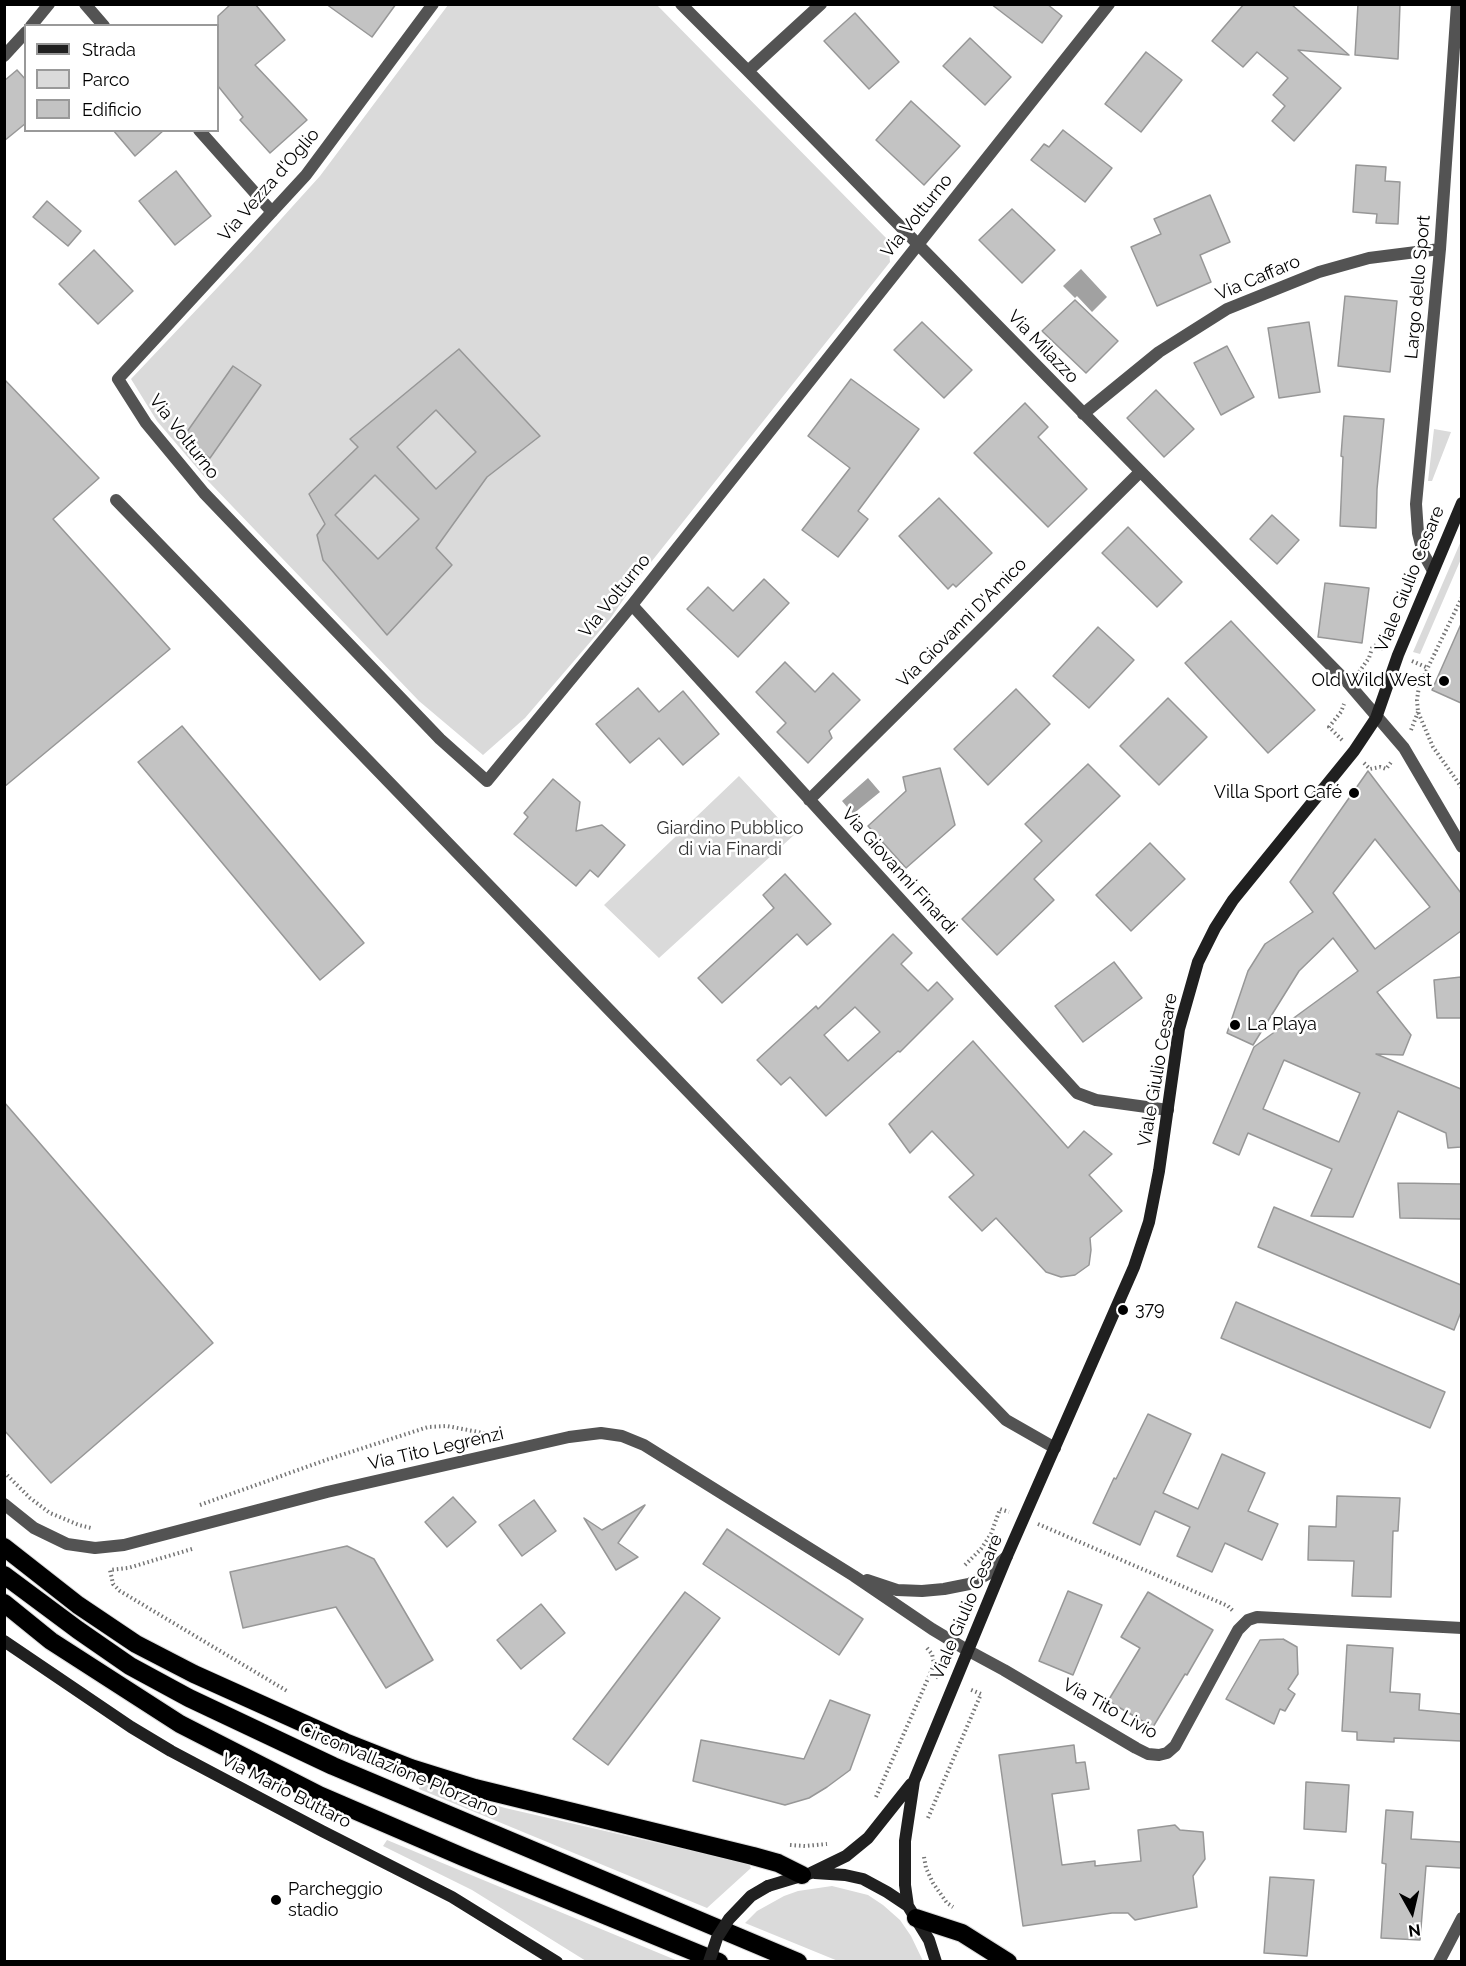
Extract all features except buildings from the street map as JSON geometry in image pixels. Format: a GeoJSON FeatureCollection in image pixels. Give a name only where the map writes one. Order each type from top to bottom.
{"type":"FeatureCollection","features":[{"type":"Feature","properties":{"kind":"highway"},"geometry":{"type":"LineString","coordinates":[[4,1547],[78,1605],[136,1644],[194,1674],[345,1742],[411,1768],[475,1788],[753,1856],[806,1874]]}},
{"type":"Feature","properties":{"kind":"highway","name":"Circonvallazione Plorzano"},"geometry":{"type":"LineString","coordinates":[[4,1575],[130,1666],[189,1698],[333,1766],[798,1962]]}},
{"type":"Feature","properties":{"kind":"highway"},"geometry":{"type":"LineString","coordinates":[[4,1603],[51,1641],[180,1724],[308,1789],[463,1857],[719,1962]]}},
{"type":"Feature","properties":{"kind":"highway"},"geometry":{"type":"LineString","coordinates":[[912,1912],[962,1933],[1008,1962]]}},
{"type":"Feature","properties":{"kind":"street"},"geometry":{"type":"LineString","coordinates":[[33,24],[49,4]]}},
{"type":"Feature","properties":{"kind":"street"},"geometry":{"type":"LineString","coordinates":[[85,4],[102,24]]}},
{"type":"Feature","properties":{"kind":"street","name":"Via Vezza d'Oglio"},"geometry":{"type":"LineString","coordinates":[[118,379],[306,175],[434,4]]}},
{"type":"Feature","properties":{"kind":"street","name":"Via Milazzo"},"geometry":{"type":"LineString","coordinates":[[681,4],[1348,683],[1404,748],[1461,847]]}},
{"type":"Feature","properties":{"kind":"street"},"geometry":{"type":"LineString","coordinates":[[748,71],[821,4]]}},
{"type":"Feature","properties":{"kind":"street","name":"Via Volturno"},"geometry":{"type":"LineString","coordinates":[[118,379],[146,423],[204,493],[440,739],[487,781],[632,605],[1109,4]]}},
{"type":"Feature","properties":{"kind":"street","name":"Largo dello Sport"},"geometry":{"type":"LineString","coordinates":[[1432,569],[1423,553],[1418,533],[1416,504],[1440,249],[1457,4]]}},
{"type":"Feature","properties":{"kind":"street"},"geometry":{"type":"LineString","coordinates":[[4,56],[24,34]]}},
{"type":"Feature","properties":{"kind":"street"},"geometry":{"type":"LineString","coordinates":[[201,132],[272,212]]}},
{"type":"Feature","properties":{"kind":"street","name":"Via Caffaro"},"geometry":{"type":"LineString","coordinates":[[1083,414],[1159,352],[1227,309],[1319,272],[1369,258],[1440,249]]}},
{"type":"Feature","properties":{"kind":"street","name":"Via Giovanni D'Amico"},"geometry":{"type":"LineString","coordinates":[[809,800],[1140,472]]}},
{"type":"Feature","properties":{"kind":"street"},"geometry":{"type":"LineString","coordinates":[[116,500],[1006,1420],[1055,1448]]}},
{"type":"Feature","properties":{"kind":"street","name":"Viale Giulio Cesare"},"geometry":{"type":"LineString","coordinates":[[912,1912],[905,1874],[905,1841],[914,1781],[1007,1556],[1134,1267],[1149,1222],[1183,1010],[1198,962],[1215,928],[1233,900],[1354,751],[1376,718],[1432,569],[1461,502]]}},
{"type":"Feature","properties":{"kind":"street","name":"Via Giovanni Finardi"},"geometry":{"type":"LineString","coordinates":[[632,605],[1077,1093],[1096,1100],[1168,1110]]}},
{"type":"Feature","properties":{"kind":"street","name":"Via Tito Legrenzi"},"geometry":{"type":"LineString","coordinates":[[4,1504],[34,1528],[67,1544],[95,1548],[124,1545],[327,1492],[569,1437],[602,1433],[622,1436],[644,1444],[968,1650]]}},
{"type":"Feature","properties":{"kind":"street","name":"Via Tito Legrenzi"},"geometry":{"type":"LineString","coordinates":[[854,1576],[897,1590],[944,1589],[969,1584],[988,1574],[1007,1556]]}},
{"type":"Feature","properties":{"kind":"street"},"geometry":{"type":"LineString","coordinates":[[1243,1623],[1257,1617],[1461,1628]]}},
{"type":"Feature","properties":{"kind":"street","name":"Via Tito Livio"},"geometry":{"type":"LineString","coordinates":[[968,1650],[1136,1748],[1148,1754],[1158,1755],[1167,1753],[1174,1746],[1243,1623]]}},
{"type":"Feature","properties":{"kind":"street","name":"Via Mario Buttaro"},"geometry":{"type":"LineString","coordinates":[[4,1641],[131,1727],[171,1751],[452,1897],[557,1962]]}},
{"type":"Feature","properties":{"kind":"street","name":"Viale Giulio Cesare"},"geometry":{"type":"LineString","coordinates":[[710,1962],[717,1938],[729,1919],[751,1896],[768,1886],[806,1874],[846,1856],[868,1838],[914,1781]]}},
{"type":"Feature","properties":{"kind":"street","name":"Viale Giulio Cesare"},"geometry":{"type":"LineString","coordinates":[[806,1874],[844,1875],[863,1879],[887,1892],[912,1912],[929,1940],[935,1958]]}},
{"type":"Feature","properties":{"kind":"street"},"geometry":{"type":"LineString","coordinates":[[1439,1962],[1461,1918]]}},
{"type":"Feature","properties":{"kind":"path"},"geometry":{"type":"LineString","coordinates":[[1461,597],[1419,686],[1417,700],[1418,712],[1434,747],[1461,788]]}},
{"type":"Feature","properties":{"kind":"path"},"geometry":{"type":"LineString","coordinates":[[1329,727],[1341,712],[1344,704],[1341,692],[1359,673],[1369,658],[1373,645],[1428,668]]}},
{"type":"Feature","properties":{"kind":"path"},"geometry":{"type":"LineString","coordinates":[[192,1508],[326,1460],[428,1427],[447,1426],[502,1436]]}},
{"type":"Feature","properties":{"kind":"path"},"geometry":{"type":"LineString","coordinates":[[4,1472],[30,1498],[50,1513],[79,1525],[96,1528]]}},
{"type":"Feature","properties":{"kind":"path"},"geometry":{"type":"LineString","coordinates":[[958,1568],[966,1564],[981,1549],[991,1534],[1000,1509],[1024,1517],[1228,1606],[1243,1623]]}},
{"type":"Feature","properties":{"kind":"path"},"geometry":{"type":"LineString","coordinates":[[192,1549],[128,1568],[110,1570],[113,1584],[120,1591],[294,1695]]}},
{"type":"Feature","properties":{"kind":"path"},"geometry":{"type":"LineString","coordinates":[[872,1807],[934,1664],[932,1654],[923,1644],[932,1629]]}},
{"type":"Feature","properties":{"kind":"path"},"geometry":{"type":"LineString","coordinates":[[926,1827],[981,1694],[930,1674]]}},
{"type":"Feature","properties":{"kind":"path"},"geometry":{"type":"LineString","coordinates":[[787,1845],[823,1845],[831,1842]]}},
{"type":"Feature","properties":{"kind":"path"},"geometry":{"type":"LineString","coordinates":[[924,1856],[933,1884],[947,1903],[954,1908]]}},
{"type":"Feature","properties":{"kind":"green space"},"geometry":{"type":"Polygon","coordinates":[[[448,5],[657,5],[888,240],[890,262],[636,581],[610,619],[525,718],[483,755],[419,701],[209,482],[157,421],[131,379],[320,176],[448,5]]]}},
{"type":"Feature","properties":{"kind":"green space"},"geometry":{"type":"Polygon","coordinates":[[[1434,429],[1451,432],[1432,481],[1428,481],[1434,429]]]}},
{"type":"Feature","properties":{"kind":"green space"},"geometry":{"type":"Polygon","coordinates":[[[1461,541],[1461,559],[1420,654],[1413,652],[1461,541]]]}},
{"type":"Feature","properties":{"kind":"green space","name":"Giardino Pubblico di via Finardi"},"geometry":{"type":"Polygon","coordinates":[[[739,776],[794,835],[659,958],[604,905],[739,776]]]}},
{"type":"Feature","properties":{"kind":"green space"},"geometry":{"type":"Polygon","coordinates":[[[420,1783],[505,1808],[749,1864],[751,1868],[707,1908],[419,1789],[420,1783]]]}},
{"type":"Feature","properties":{"kind":"green space"},"geometry":{"type":"Polygon","coordinates":[[[387,1840],[678,1961],[586,1961],[472,1890],[383,1846],[387,1840]]]}},
{"type":"Feature","properties":{"kind":"green space"},"geometry":{"type":"Polygon","coordinates":[[[832,1886],[868,1895],[883,1905],[900,1920],[923,1961],[838,1961],[745,1923],[757,1911],[784,1896],[798,1891],[832,1886]]]}},
{"type":"Feature","properties":{"kind":"shaded area"},"geometry":{"type":"Polygon","coordinates":[[[1081,269],[1107,297],[1092,312],[1077,296],[1075,298],[1063,286],[1081,269]]]}},
{"type":"Feature","properties":{"kind":"shaded area"},"geometry":{"type":"Polygon","coordinates":[[[868,778],[880,792],[853,814],[842,801],[868,778]]]}},
{"type":"Feature","properties":{"kind":"place","name":"Old Wild West"},"geometry":{"type":"Point","coordinates":[1444,681]}},
{"type":"Feature","properties":{"kind":"place","name":"Villa Sport Café"},"geometry":{"type":"Point","coordinates":[1354,793]}},
{"type":"Feature","properties":{"kind":"place","name":"La Playa"},"geometry":{"type":"Point","coordinates":[1235,1025]}},
{"type":"Feature","properties":{"kind":"place","name":"379"},"geometry":{"type":"Point","coordinates":[1123,1310]}},
{"type":"Feature","properties":{"kind":"place","name":"Parcheggio stadio"},"geometry":{"type":"Point","coordinates":[276,1900]}}]}
